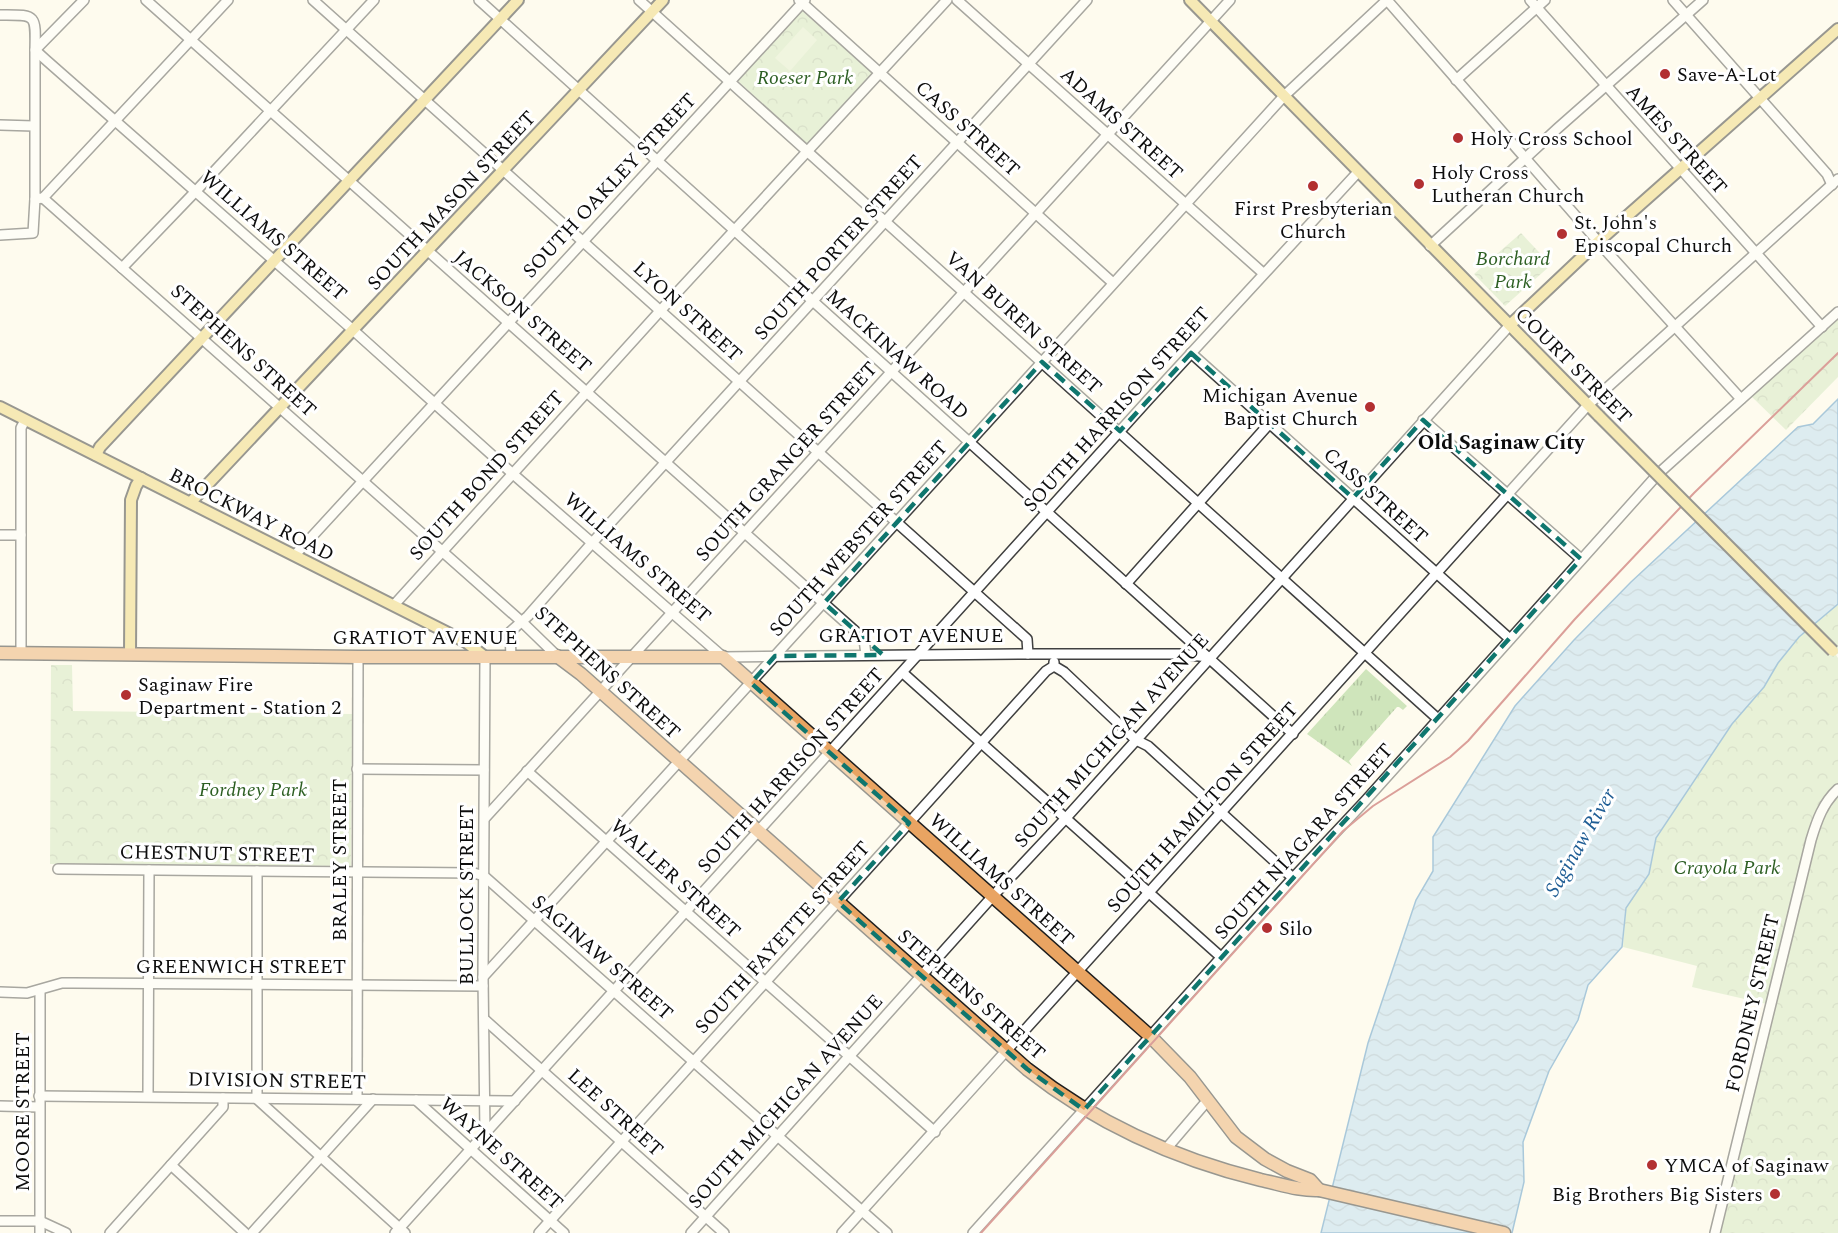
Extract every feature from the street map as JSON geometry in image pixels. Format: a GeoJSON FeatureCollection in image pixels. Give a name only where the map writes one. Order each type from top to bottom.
{"type":"FeatureCollection","features":[{"type":"Feature","properties":{"kind":"highway","name":"GRATIOT AVENUE"},"geometry":{"type":"LineString","coordinates":[[0,653],[357,657],[723,657]]}},
{"type":"Feature","properties":{"kind":"highway","name":"STEPHENS STREET"},"geometry":{"type":"LineString","coordinates":[[557,656],[601,692],[1007,1052],[1041,1080],[1084,1110],[1119,1129],[1166,1149],[1242,1175],[1308,1190],[1319,1190],[1504,1233]]}},
{"type":"Feature","properties":{"kind":"highway","name":"WILLIAMS STREET"},"geometry":{"type":"LineString","coordinates":[[723,657],[1150,1036],[1186,1072],[1236,1137],[1254,1152],[1287,1171],[1310,1180],[1319,1190]]}},
{"type":"Feature","properties":{"kind":"main road"},"geometry":{"type":"LineString","coordinates":[[96,455],[100,447],[518,0]]}},
{"type":"Feature","properties":{"kind":"main road","name":"SOUTH MASON STREET"},"geometry":{"type":"LineString","coordinates":[[191,502],[663,0]]}},
{"type":"Feature","properties":{"kind":"main road","name":"COURT STREET"},"geometry":{"type":"LineString","coordinates":[[1190,0],[1430,246],[1836,654]]}},
{"type":"Feature","properties":{"kind":"main road"},"geometry":{"type":"LineString","coordinates":[[1510,325],[1599,241],[1838,29]]}},
{"type":"Feature","properties":{"kind":"main road","name":"BROCKWAY ROAD"},"geometry":{"type":"LineString","coordinates":[[0,407],[466,642],[485,657]]}},
{"type":"Feature","properties":{"kind":"main road"},"geometry":{"type":"LineString","coordinates":[[130,654],[131,501],[141,478]]}},
{"type":"Feature","properties":{"kind":"street"},"geometry":{"type":"LineString","coordinates":[[35,50],[84,0]]}},
{"type":"Feature","properties":{"kind":"street","name":"JACKSON STREET"},"geometry":{"type":"LineString","coordinates":[[146,0],[864,639],[866,655]]}},
{"type":"Feature","properties":{"kind":"street"},"geometry":{"type":"LineString","coordinates":[[39,199],[228,0]]}},
{"type":"Feature","properties":{"kind":"street","name":"LYON STREET"},"geometry":{"type":"LineString","coordinates":[[313,0],[1027,639],[1028,654]]}},
{"type":"Feature","properties":{"kind":"street"},"geometry":{"type":"LineString","coordinates":[[122,268],[374,0]]}},
{"type":"Feature","properties":{"kind":"street","name":"MACKINAW ROAD"},"geometry":{"type":"LineString","coordinates":[[479,0],[1293,734]]}},
{"type":"Feature","properties":{"kind":"street","name":"VAN BUREN STREET"},"geometry":{"type":"LineString","coordinates":[[639,0],[1438,718]]}},
{"type":"Feature","properties":{"kind":"street","name":"SOUTH BOND STREET"},"geometry":{"type":"LineString","coordinates":[[394,605],[441,550],[947,0]]}},
{"type":"Feature","properties":{"kind":"street","name":"ADAMS STREET"},"geometry":{"type":"LineString","coordinates":[[957,0],[1263,273]]}},
{"type":"Feature","properties":{"kind":"street","name":"SOUTH PORTER STREET"},"geometry":{"type":"LineString","coordinates":[[511,657],[510,632],[522,622],[1087,0]]}},
{"type":"Feature","properties":{"kind":"street","name":"SOUTH GRANGER STREET"},"geometry":{"type":"LineString","coordinates":[[485,818],[1230,0]]}},
{"type":"Feature","properties":{"kind":"street"},"geometry":{"type":"LineString","coordinates":[[1387,0],[1741,399]]}},
{"type":"Feature","properties":{"kind":"street","name":"SOUTH WEBSTER STREET"},"geometry":{"type":"LineString","coordinates":[[483,982],[534,920],[1284,96],[1387,0]]}},
{"type":"Feature","properties":{"kind":"street"},"geometry":{"type":"LineString","coordinates":[[1456,80],[1534,4],[1545,0]]}},
{"type":"Feature","properties":{"kind":"street"},"geometry":{"type":"LineString","coordinates":[[1673,0],[1835,182]]}},
{"type":"Feature","properties":{"kind":"street"},"geometry":{"type":"LineString","coordinates":[[1430,246],[1703,0]]}},
{"type":"Feature","properties":{"kind":"street","name":"CASS STREET"},"geometry":{"type":"LineString","coordinates":[[802,1],[1113,283]]}},
{"type":"Feature","properties":{"kind":"street","name":"SOUTH OAKLEY STREET"},"geometry":{"type":"LineString","coordinates":[[295,555],[802,1]]}},
{"type":"Feature","properties":{"kind":"street","name":"AMES STREET"},"geometry":{"type":"LineString","coordinates":[[1534,4],[1822,327]]}},
{"type":"Feature","properties":{"kind":"street"},"geometry":{"type":"LineString","coordinates":[[0,15],[27,15],[36,24],[34,126],[39,199],[33,233],[0,235]]}},
{"type":"Feature","properties":{"kind":"street","name":"WILLIAMS STREET"},"geometry":{"type":"LineString","coordinates":[[35,50],[723,657]]}},
{"type":"Feature","properties":{"kind":"street"},"geometry":{"type":"LineString","coordinates":[[0,124],[34,126]]}},
{"type":"Feature","properties":{"kind":"street","name":"SOUTH HARRISON STREET"},"geometry":{"type":"LineString","coordinates":[[400,1231],[485,1133],[1120,431],[1358,172]]}},
{"type":"Feature","properties":{"kind":"street","name":"SOUTH HAMILTON STREET"},"geometry":{"type":"LineString","coordinates":[[842,1233],[1150,894],[1364,652],[1588,405],[1835,182]]}},
{"type":"Feature","properties":{"kind":"street","name":"STEPHENS STREET"},"geometry":{"type":"LineString","coordinates":[[39,199],[122,268],[522,622],[557,656]]}},
{"type":"Feature","properties":{"kind":"street","name":"SOUTH NIAGARA STREET"},"geometry":{"type":"LineString","coordinates":[[973,1233],[1659,473],[1838,312]]}},
{"type":"Feature","properties":{"kind":"street","name":"SOUTH MICHIGAN AVENUE"},"geometry":{"type":"LineString","coordinates":[[691,1233],[1510,325]]}},
{"type":"Feature","properties":{"kind":"street","name":"CASS STREET"},"geometry":{"type":"LineString","coordinates":[[1191,353],[1510,639]]}},
{"type":"Feature","properties":{"kind":"street"},"geometry":{"type":"LineString","coordinates":[[21,653],[21,428],[25,420]]}},
{"type":"Feature","properties":{"kind":"street"},"geometry":{"type":"LineString","coordinates":[[1423,420],[1581,559]]}},
{"type":"Feature","properties":{"kind":"street"},"geometry":{"type":"LineString","coordinates":[[1126,584],[1269,424]]}},
{"type":"Feature","properties":{"kind":"street"},"geometry":{"type":"LineString","coordinates":[[0,535],[21,535]]}},
{"type":"Feature","properties":{"kind":"street"},"geometry":{"type":"LineString","coordinates":[[1054,654],[1054,666],[1064,672],[1136,740],[1148,746],[1293,878]]}},
{"type":"Feature","properties":{"kind":"street","name":"GRATIOT AVENUE"},"geometry":{"type":"LineString","coordinates":[[723,657],[1179,654],[1209,657]]}},
{"type":"Feature","properties":{"kind":"street","name":"BRALEY STREET"},"geometry":{"type":"LineString","coordinates":[[357,657],[357,1099]]}},
{"type":"Feature","properties":{"kind":"street","name":"BULLOCK STREET"},"geometry":{"type":"LineString","coordinates":[[485,657],[483,982],[485,1133]]}},
{"type":"Feature","properties":{"kind":"street","name":"SOUTH FAYETTE STREET"},"geometry":{"type":"LineString","coordinates":[[539,1233],[1046,671],[1054,666]]}},
{"type":"Feature","properties":{"kind":"street"},"geometry":{"type":"LineString","coordinates":[[903,673],[1221,957]]}},
{"type":"Feature","properties":{"kind":"street"},"geometry":{"type":"LineString","coordinates":[[357,769],[484,770]]}},
{"type":"Feature","properties":{"kind":"street","name":"WALLER STREET"},"geometry":{"type":"LineString","coordinates":[[527,771],[934,1132]]}},
{"type":"Feature","properties":{"kind":"street","name":"FORDNEY STREET"},"geometry":{"type":"LineString","coordinates":[[1715,1233],[1811,840],[1818,816],[1826,802],[1838,789]]}},
{"type":"Feature","properties":{"kind":"street","name":"CHESTNUT STREET"},"geometry":{"type":"LineString","coordinates":[[57,869],[474,873],[484,876]]}},
{"type":"Feature","properties":{"kind":"street"},"geometry":{"type":"LineString","coordinates":[[148,1096],[149,870]]}},
{"type":"Feature","properties":{"kind":"street"},"geometry":{"type":"LineString","coordinates":[[257,871],[257,1099],[400,1231]]}},
{"type":"Feature","properties":{"kind":"street","name":"SAGINAW STREET"},"geometry":{"type":"LineString","coordinates":[[484,876],[886,1233]]}},
{"type":"Feature","properties":{"kind":"street","name":"GREENWICH STREET"},"geometry":{"type":"LineString","coordinates":[[0,992],[27,993],[62,983],[357,985],[483,982]]}},
{"type":"Feature","properties":{"kind":"street","name":"MOORE STREET"},"geometry":{"type":"LineString","coordinates":[[40,990],[40,1233]]}},
{"type":"Feature","properties":{"kind":"street","name":"LEE STREET"},"geometry":{"type":"LineString","coordinates":[[484,1019],[724,1233]]}},
{"type":"Feature","properties":{"kind":"street","name":"DIVISION STREET"},"geometry":{"type":"LineString","coordinates":[[0,1106],[39,1101],[148,1096],[514,1101]]}},
{"type":"Feature","properties":{"kind":"street"},"geometry":{"type":"LineString","coordinates":[[110,1233],[223,1107],[223,1098]]}},
{"type":"Feature","properties":{"kind":"street"},"geometry":{"type":"LineString","coordinates":[[252,1233],[373,1099]]}},
{"type":"Feature","properties":{"kind":"street","name":"WAYNE STREET"},"geometry":{"type":"LineString","coordinates":[[416,1100],[564,1233]]}},
{"type":"Feature","properties":{"kind":"street"},"geometry":{"type":"LineString","coordinates":[[1166,1149],[1207,1101]]}},
{"type":"Feature","properties":{"kind":"street"},"geometry":{"type":"LineString","coordinates":[[171,1165],[245,1233]]}},
{"type":"Feature","properties":{"kind":"street"},"geometry":{"type":"LineString","coordinates":[[0,1221],[40,1221],[66,1233]]}},
{"type":"Feature","properties":{"kind":"highlighted area"},"geometry":{"type":"Polygon","coordinates":[[[1191,353],[1353,498],[1423,420],[1581,559],[1084,1110],[1027,1069],[838,902],[909,823],[751,683],[775,656],[883,655],[824,603],[1042,362],[1120,431],[1191,353]]]}},
{"type":"Feature","properties":{"kind":"green space","name":"Roeser Park"},"geometry":{"type":"Polygon","coordinates":[[[801,10],[873,73],[808,145],[737,80],[801,10]]]}},
{"type":"Feature","properties":{"kind":"green space"},"geometry":{"type":"Polygon","coordinates":[[[803,27],[817,40],[790,71],[775,58],[803,27]]]}},
{"type":"Feature","properties":{"kind":"green space","name":"Borchard Park"},"geometry":{"type":"Polygon","coordinates":[[[1521,233],[1551,265],[1505,306],[1474,274],[1521,233]]]}},
{"type":"Feature","properties":{"kind":"green space"},"geometry":{"type":"Polygon","coordinates":[[[1838,317],[1838,377],[1786,430],[1751,396],[1838,317]]]}},
{"type":"Feature","properties":{"kind":"green space","name":"Crayola Park"},"geometry":{"type":"Polygon","coordinates":[[[1838,604],[1838,654],[1834,652],[1838,658],[1838,1233],[1715,1233],[1771,1005],[1692,987],[1697,966],[1623,947],[1626,908],[1649,874],[1656,838],[1732,724],[1764,687],[1778,663],[1799,637],[1838,604]]]}},
{"type":"Feature","properties":{"kind":"green space","name":"Fordney Park"},"geometry":{"type":"Polygon","coordinates":[[[51,665],[72,665],[73,711],[352,714],[351,866],[50,864],[51,665]]]}},
{"type":"Feature","properties":{"kind":"green space"},"geometry":{"type":"Polygon","coordinates":[[[1366,669],[1407,706],[1403,710],[1397,707],[1349,761],[1352,766],[1307,734],[1366,669]]]}},
{"type":"Feature","properties":{"kind":"water","name":"Saginaw River"},"geometry":{"type":"Polygon","coordinates":[[[1838,399],[1838,604],[1799,637],[1778,663],[1764,687],[1732,724],[1656,838],[1649,874],[1626,908],[1622,947],[1588,985],[1578,1020],[1549,1071],[1523,1142],[1524,1182],[1512,1233],[1321,1233],[1368,1043],[1416,900],[1433,871],[1433,837],[1515,706],[1574,640],[1631,582],[1798,427],[1813,424],[1838,399]]]}},
{"type":"Feature","properties":{"kind":"railway"},"geometry":{"type":"LineString","coordinates":[[981,1233],[1343,831],[1373,806],[1450,757],[1468,741],[1575,619],[1694,493],[1838,353]]}},
{"type":"Feature","properties":{"kind":"place","name":"Save-A-Lot"},"geometry":{"type":"Point","coordinates":[1665,74]}},
{"type":"Feature","properties":{"kind":"place","name":"Holy Cross School"},"geometry":{"type":"Point","coordinates":[1458,138]}},
{"type":"Feature","properties":{"kind":"place","name":"Holy Cross Lutheran Church"},"geometry":{"type":"Point","coordinates":[1419,184]}},
{"type":"Feature","properties":{"kind":"place","name":"First Presbyterian Church"},"geometry":{"type":"Point","coordinates":[1313,186]}},
{"type":"Feature","properties":{"kind":"place","name":"St. John's Episcopal Church"},"geometry":{"type":"Point","coordinates":[1562,234]}},
{"type":"Feature","properties":{"kind":"place","name":"Michigan Avenue Baptist Church"},"geometry":{"type":"Point","coordinates":[1370,407]}},
{"type":"Feature","properties":{"kind":"place","name":"Saginaw Fire Department - Station 2"},"geometry":{"type":"Point","coordinates":[126,695]}},
{"type":"Feature","properties":{"kind":"place","name":"Silo"},"geometry":{"type":"Point","coordinates":[1267,928]}},
{"type":"Feature","properties":{"kind":"place","name":"YMCA of Saginaw"},"geometry":{"type":"Point","coordinates":[1652,1165]}},
{"type":"Feature","properties":{"kind":"place","name":"Big Brothers Big Sisters"},"geometry":{"type":"Point","coordinates":[1775,1194]}},
{"type":"Feature","properties":{"kind":"district","name":"Old Saginaw City"},"geometry":{"type":"Point","coordinates":[1501,442]}}]}
